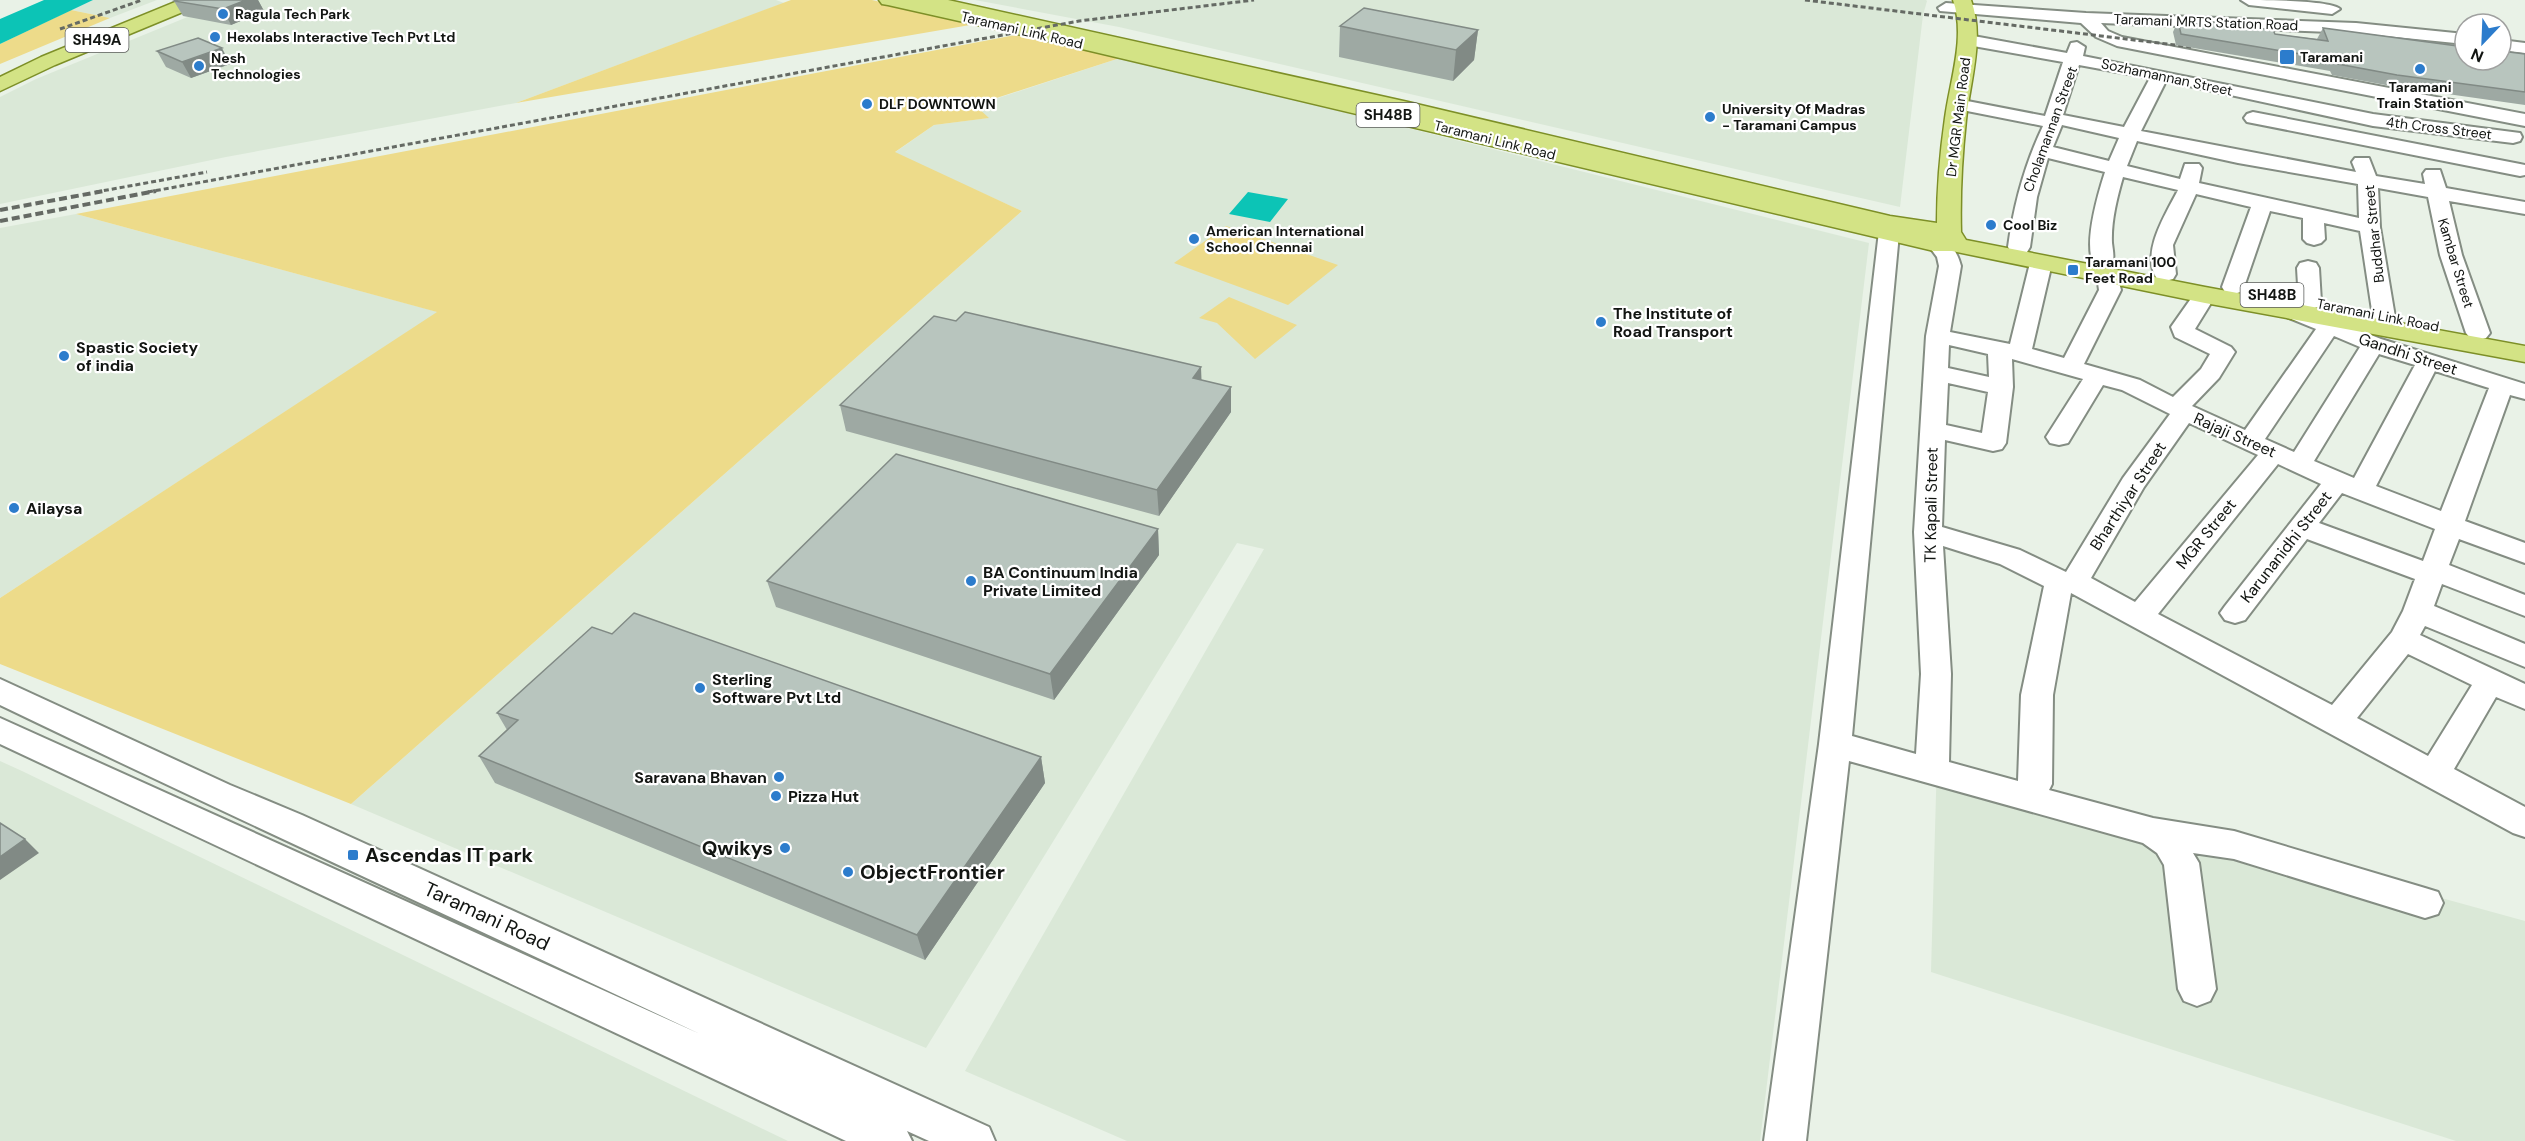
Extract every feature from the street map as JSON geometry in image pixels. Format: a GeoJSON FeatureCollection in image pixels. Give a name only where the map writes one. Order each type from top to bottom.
{"type":"FeatureCollection","features":[{"type":"Feature","properties":{"kind":"main road"},"geometry":{"type":"LineString","coordinates":[[0,68],[163,0]]}},
{"type":"Feature","properties":{"kind":"main road","name":"SH49A"},"geometry":{"type":"LineString","coordinates":[[0,76],[124,18],[178,0]]}},
{"type":"Feature","properties":{"kind":"main road","name":"SH49A"},"geometry":{"type":"LineString","coordinates":[[0,85],[54,58],[196,0]]}},
{"type":"Feature","properties":{"kind":"main road","name":"Taramani Link Road"},"geometry":{"type":"LineString","coordinates":[[888,0],[1889,228],[2019,247],[2205,295],[2384,316],[2525,342]]}},
{"type":"Feature","properties":{"kind":"main road","name":"Taramani Link Road"},"geometry":{"type":"LineString","coordinates":[[923,0],[1038,23],[1438,114],[1889,228]]}},
{"type":"Feature","properties":{"kind":"main road"},"geometry":{"type":"LineString","coordinates":[[1945,32],[1954,5]]}},
{"type":"Feature","properties":{"kind":"main road","name":"Dr MGR Main Road"},"geometry":{"type":"LineString","coordinates":[[1939,237],[1948,205],[1957,104],[1968,40],[1954,5]]}},
{"type":"Feature","properties":{"kind":"main road","name":"Dr MGR Main Road"},"geometry":{"type":"LineString","coordinates":[[1939,237],[1929,211],[1942,75]]}},
{"type":"Feature","properties":{"kind":"main road","name":"Taramani Link Road"},"geometry":{"type":"LineString","coordinates":[[1939,237],[2041,263],[2165,274],[2233,287],[2301,307],[2525,354]]}},
{"type":"Feature","properties":{"kind":"street"},"geometry":{"type":"LineString","coordinates":[[2249,0],[2349,10]]}},
{"type":"Feature","properties":{"kind":"street"},"geometry":{"type":"LineString","coordinates":[[2279,0],[2453,24]]}},
{"type":"Feature","properties":{"kind":"street","name":"Taramani MRTS Station Road"},"geometry":{"type":"LineString","coordinates":[[1954,5],[2085,18],[2224,28],[2413,33],[2453,38]]}},
{"type":"Feature","properties":{"kind":"street"},"geometry":{"type":"LineString","coordinates":[[1957,104],[2130,134],[2238,157],[2366,161],[2428,153],[2523,178],[2517,130],[2357,88],[2116,41],[2102,34],[2085,18]]}},
{"type":"Feature","properties":{"kind":"street"},"geometry":{"type":"LineString","coordinates":[[2413,33],[2422,52]]}},
{"type":"Feature","properties":{"kind":"street","name":"Sozhamannan Street"},"geometry":{"type":"LineString","coordinates":[[1968,40],[2076,53],[2156,74],[2366,118]]}},
{"type":"Feature","properties":{"kind":"street"},"geometry":{"type":"LineString","coordinates":[[2071,367],[2110,290],[2100,241],[2115,168],[2156,74],[2158,50]]}},
{"type":"Feature","properties":{"kind":"street","name":"Cholamannan Street"},"geometry":{"type":"LineString","coordinates":[[2019,247],[2024,204],[2034,164],[2053,120],[2076,53]]}},
{"type":"Feature","properties":{"kind":"street"},"geometry":{"type":"LineString","coordinates":[[2231,196],[2243,138],[2253,118],[2266,70]]}},
{"type":"Feature","properties":{"kind":"street"},"geometry":{"type":"LineString","coordinates":[[2048,73],[2068,77]]}},
{"type":"Feature","properties":{"kind":"street","name":"Buddhar Street"},"geometry":{"type":"LineString","coordinates":[[2357,88],[2366,118],[2370,227],[2384,316]]}},
{"type":"Feature","properties":{"kind":"street"},"geometry":{"type":"LineString","coordinates":[[2253,118],[2366,161],[2436,191],[2525,208]]}},
{"type":"Feature","properties":{"kind":"street","name":"4th Cross Street"},"geometry":{"type":"LineString","coordinates":[[2366,118],[2517,130]]}},
{"type":"Feature","properties":{"kind":"street"},"geometry":{"type":"LineString","coordinates":[[2286,147],[2366,161]]}},
{"type":"Feature","properties":{"kind":"street"},"geometry":{"type":"LineString","coordinates":[[2165,274],[2162,245],[2189,187],[2196,148]]}},
{"type":"Feature","properties":{"kind":"street"},"geometry":{"type":"LineString","coordinates":[[2040,150],[2189,187],[2370,227]]}},
{"type":"Feature","properties":{"kind":"street","name":"Kambar Street"},"geometry":{"type":"LineString","coordinates":[[2428,153],[2451,255],[2478,333]]}},
{"type":"Feature","properties":{"kind":"street"},"geometry":{"type":"LineString","coordinates":[[2233,287],[2262,204]]}},
{"type":"Feature","properties":{"kind":"street"},"geometry":{"type":"LineString","coordinates":[[2313,215],[2314,239]]}},
{"type":"Feature","properties":{"kind":"street"},"geometry":{"type":"LineString","coordinates":[[1785,1141],[1835,744],[1889,228]]}},
{"type":"Feature","properties":{"kind":"street","name":"TK Kapali Street"},"geometry":{"type":"LineString","coordinates":[[1932,770],[1936,674],[1928,532],[1938,336],[1950,266],[1939,237]]}},
{"type":"Feature","properties":{"kind":"street"},"geometry":{"type":"LineString","coordinates":[[1933,430],[1993,443],[2001,387],[2009,352],[2041,263]]}},
{"type":"Feature","properties":{"kind":"street"},"geometry":{"type":"LineString","coordinates":[[2301,307],[2308,268]]}},
{"type":"Feature","properties":{"kind":"street","name":"Bharthiyar Street"},"geometry":{"type":"LineString","coordinates":[[2034,784],[2037,695],[2067,582],[2180,410],[2210,373],[2223,352],[2183,332],[2183,327],[2205,295]]}},
{"type":"Feature","properties":{"kind":"street","name":"Gandhi Street"},"geometry":{"type":"LineString","coordinates":[[2301,307],[2329,327],[2373,344],[2514,388]]}},
{"type":"Feature","properties":{"kind":"street","name":"MGR Street"},"geometry":{"type":"LineString","coordinates":[[2139,617],[2262,447],[2329,327]]}},
{"type":"Feature","properties":{"kind":"street","name":"Rajaji Street"},"geometry":{"type":"LineString","coordinates":[[1938,336],[2071,367],[2131,385],[2180,410],[2349,486],[2525,554]]}},
{"type":"Feature","properties":{"kind":"street"},"geometry":{"type":"LineString","coordinates":[[2300,463],[2373,344]]}},
{"type":"Feature","properties":{"kind":"street","name":"Karunanidhi Street"},"geometry":{"type":"LineString","coordinates":[[2235,614],[2302,527],[2349,486],[2429,362]]}},
{"type":"Feature","properties":{"kind":"street"},"geometry":{"type":"LineString","coordinates":[[1936,373],[2001,387]]}},
{"type":"Feature","properties":{"kind":"street"},"geometry":{"type":"LineString","coordinates":[[2059,437],[2097,375]]}},
{"type":"Feature","properties":{"kind":"street"},"geometry":{"type":"LineString","coordinates":[[2337,721],[2403,639],[2418,611],[2451,526],[2514,388]]}},
{"type":"Feature","properties":{"kind":"street"},"geometry":{"type":"LineString","coordinates":[[2302,527],[2525,606]]}},
{"type":"Feature","properties":{"kind":"street"},"geometry":{"type":"LineString","coordinates":[[1928,532],[2010,557],[2139,617],[2337,721],[2525,824]]}},
{"type":"Feature","properties":{"kind":"street"},"geometry":{"type":"LineString","coordinates":[[2418,611],[2525,656]]}},
{"type":"Feature","properties":{"kind":"street"},"geometry":{"type":"LineString","coordinates":[[2403,639],[2525,697]]}},
{"type":"Feature","properties":{"kind":"street"},"geometry":{"type":"LineString","coordinates":[[2434,774],[2490,681]]}},
{"type":"Feature","properties":{"kind":"street","name":"Taramani Road"},"geometry":{"type":"LineString","coordinates":[[0,692],[218,795],[290,825],[974,1141]]}},
{"type":"Feature","properties":{"kind":"street","name":"Taramani Road"},"geometry":{"type":"LineString","coordinates":[[0,730],[891,1141]]}},
{"type":"Feature","properties":{"kind":"street"},"geometry":{"type":"LineString","coordinates":[[1835,744],[2153,832],[2235,845],[2425,903]]}},
{"type":"Feature","properties":{"kind":"street"},"geometry":{"type":"LineString","coordinates":[[2153,832],[2169,843],[2181,863],[2197,990]]}},
{"type":"Feature","properties":{"kind":"shaded area"},"geometry":{"type":"Polygon","coordinates":[[[93,0],[157,0],[110,18],[71,10],[93,0]]]}},
{"type":"Feature","properties":{"kind":"shaded area"},"geometry":{"type":"Polygon","coordinates":[[[229,0],[776,0],[784,3],[516,103],[226,157],[0,204],[0,97],[36,79],[229,0]]]}},
{"type":"Feature","properties":{"kind":"shaded area"},"geometry":{"type":"Polygon","coordinates":[[[791,0],[872,0],[976,24],[516,103],[791,0]]]}},
{"type":"Feature","properties":{"kind":"shaded area","name":"University Of Madras - Taramani Campus"},"geometry":{"type":"Polygon","coordinates":[[[975,0],[1927,1],[1923,15],[1900,207],[1119,27],[975,0]]]}},
{"type":"Feature","properties":{"kind":"shaded area"},"geometry":{"type":"Polygon","coordinates":[[[71,10],[110,18],[0,64],[0,44],[71,10]]]}},
{"type":"Feature","properties":{"kind":"shaded area"},"geometry":{"type":"Polygon","coordinates":[[[1020,34],[1123,57],[975,105],[989,118],[934,125],[895,152],[1022,211],[351,804],[0,664],[0,598],[437,312],[76,214],[1020,34]]]}},
{"type":"Feature","properties":{"kind":"shaded area"},"geometry":{"type":"Polygon","coordinates":[[[1123,57],[1869,243],[1760,1141],[1127,1141],[965,1071],[1264,549],[1237,543],[926,1048],[351,804],[1022,211],[894,153],[934,125],[988,118],[974,106],[1123,57]]]}},
{"type":"Feature","properties":{"kind":"shaded area"},"geometry":{"type":"Polygon","coordinates":[[[76,214],[438,312],[0,598],[0,228],[76,214]]]}},
{"type":"Feature","properties":{"kind":"shaded area"},"geometry":{"type":"Polygon","coordinates":[[[1226,226],[1338,265],[1288,305],[1174,263],[1226,226]]]}},
{"type":"Feature","properties":{"kind":"shaded area"},"geometry":{"type":"Polygon","coordinates":[[[1229,297],[1297,325],[1255,359],[1217,323],[1199,318],[1229,297]]]}},
{"type":"Feature","properties":{"kind":"shaded area"},"geometry":{"type":"Polygon","coordinates":[[[1937,759],[2525,921],[2525,1141],[2456,1141],[1931,972],[1937,759]]]}},
{"type":"Feature","properties":{"kind":"shaded area"},"geometry":{"type":"Polygon","coordinates":[[[0,761],[22,771],[788,1141],[0,1141],[0,761]]]}},
{"type":"Feature","properties":{"kind":"water"},"geometry":{"type":"Polygon","coordinates":[[[44,0],[93,0],[0,44],[0,19],[44,0]]]}},
{"type":"Feature","properties":{"kind":"water"},"geometry":{"type":"Polygon","coordinates":[[[1248,192],[1288,199],[1270,222],[1229,214],[1248,192]]]}},
{"type":"Feature","properties":{"kind":"building"},"geometry":{"type":"Polygon","coordinates":[[[246,0],[223,9],[174,1],[246,0]]]}},
{"type":"Feature","properties":{"kind":"building"},"geometry":{"type":"Polygon","coordinates":[[[1364,8],[1478,30],[1456,50],[1340,26],[1364,8]]]}},
{"type":"Feature","properties":{"kind":"building"},"geometry":{"type":"Polygon","coordinates":[[[2178,21],[2206,25],[2205,21],[2273,30],[2275,34],[2328,41],[2323,28],[2453,45],[2453,72],[2513,72],[2513,52],[2525,54],[2525,92],[2397,75],[2338,64],[2336,60],[2181,34],[2178,21]]]}},
{"type":"Feature","properties":{"kind":"building"},"geometry":{"type":"Polygon","coordinates":[[[198,38],[222,48],[182,62],[157,51],[198,38]]]}},
{"type":"Feature","properties":{"kind":"building"},"geometry":{"type":"Polygon","coordinates":[[[965,312],[1201,367],[1193,378],[1231,387],[1157,490],[840,405],[934,316],[956,321],[965,312]]]}},
{"type":"Feature","properties":{"kind":"building","name":"BA Continuum India Private Limited"},"geometry":{"type":"Polygon","coordinates":[[[896,454],[1158,529],[1050,674],[767,581],[896,454]]]}},
{"type":"Feature","properties":{"kind":"building","name":"ObjectFrontier"},"geometry":{"type":"Polygon","coordinates":[[[634,613],[1041,757],[917,935],[479,756],[518,720],[497,713],[592,627],[612,634],[634,613]]]}},
{"type":"Feature","properties":{"kind":"building"},"geometry":{"type":"Polygon","coordinates":[[[0,823],[25,839],[0,857],[0,823]]]}},
{"type":"Feature","properties":{"kind":"railway"},"geometry":{"type":"LineString","coordinates":[[60,29],[142,0]]}},
{"type":"Feature","properties":{"kind":"railway"},"geometry":{"type":"LineString","coordinates":[[148,192],[1079,21],[1254,0]]}},
{"type":"Feature","properties":{"kind":"railway"},"geometry":{"type":"LineString","coordinates":[[1805,0],[2192,47]]}},
{"type":"Feature","properties":{"kind":"railway"},"geometry":{"type":"LineString","coordinates":[[96,192],[207,172]]}},
{"type":"Feature","properties":{"kind":"railway"},"geometry":{"type":"LineString","coordinates":[[0,210],[104,191]]}},
{"type":"Feature","properties":{"kind":"railway"},"geometry":{"type":"LineString","coordinates":[[0,221],[156,191]]}},
{"type":"Feature","properties":{"kind":"place","name":"Ragula Tech Park"},"geometry":{"type":"Point","coordinates":[223,14]}},
{"type":"Feature","properties":{"kind":"place","name":"Hexolabs Interactive Tech Pvt Ltd"},"geometry":{"type":"Point","coordinates":[215,37]}},
{"type":"Feature","properties":{"kind":"place","name":"Taramani"},"geometry":{"type":"Point","coordinates":[2287,57]}},
{"type":"Feature","properties":{"kind":"place","name":"Nesh Technologies"},"geometry":{"type":"Point","coordinates":[199,66]}},
{"type":"Feature","properties":{"kind":"place","name":"Taramani Train Station"},"geometry":{"type":"Point","coordinates":[2420,69]}},
{"type":"Feature","properties":{"kind":"place","name":"DLF DOWNTOWN"},"geometry":{"type":"Point","coordinates":[867,104]}},
{"type":"Feature","properties":{"kind":"place","name":"University Of Madras - Taramani Campus"},"geometry":{"type":"Point","coordinates":[1710,117]}},
{"type":"Feature","properties":{"kind":"place","name":"Cool Biz"},"geometry":{"type":"Point","coordinates":[1991,225]}},
{"type":"Feature","properties":{"kind":"place","name":"American International School Chennai"},"geometry":{"type":"Point","coordinates":[1194,239]}},
{"type":"Feature","properties":{"kind":"place","name":"Taramani 100 Feet Road"},"geometry":{"type":"Point","coordinates":[2073,270]}},
{"type":"Feature","properties":{"kind":"place","name":"The Institute of Road Transport"},"geometry":{"type":"Point","coordinates":[1601,322]}},
{"type":"Feature","properties":{"kind":"place","name":"Spastic Society of india"},"geometry":{"type":"Point","coordinates":[64,356]}},
{"type":"Feature","properties":{"kind":"place","name":"Ailaysa"},"geometry":{"type":"Point","coordinates":[14,508]}},
{"type":"Feature","properties":{"kind":"place","name":"BA Continuum India Private Limited"},"geometry":{"type":"Point","coordinates":[971,581]}},
{"type":"Feature","properties":{"kind":"place","name":"Sterling Software Pvt Ltd"},"geometry":{"type":"Point","coordinates":[700,688]}},
{"type":"Feature","properties":{"kind":"place","name":"Saravana Bhavan"},"geometry":{"type":"Point","coordinates":[779,777]}},
{"type":"Feature","properties":{"kind":"place","name":"Pizza Hut"},"geometry":{"type":"Point","coordinates":[776,796]}},
{"type":"Feature","properties":{"kind":"place","name":"Qwikys"},"geometry":{"type":"Point","coordinates":[785,848]}},
{"type":"Feature","properties":{"kind":"place","name":"Ascendas IT park"},"geometry":{"type":"Point","coordinates":[353,855]}},
{"type":"Feature","properties":{"kind":"place","name":"ObjectFrontier"},"geometry":{"type":"Point","coordinates":[848,872]}}]}
